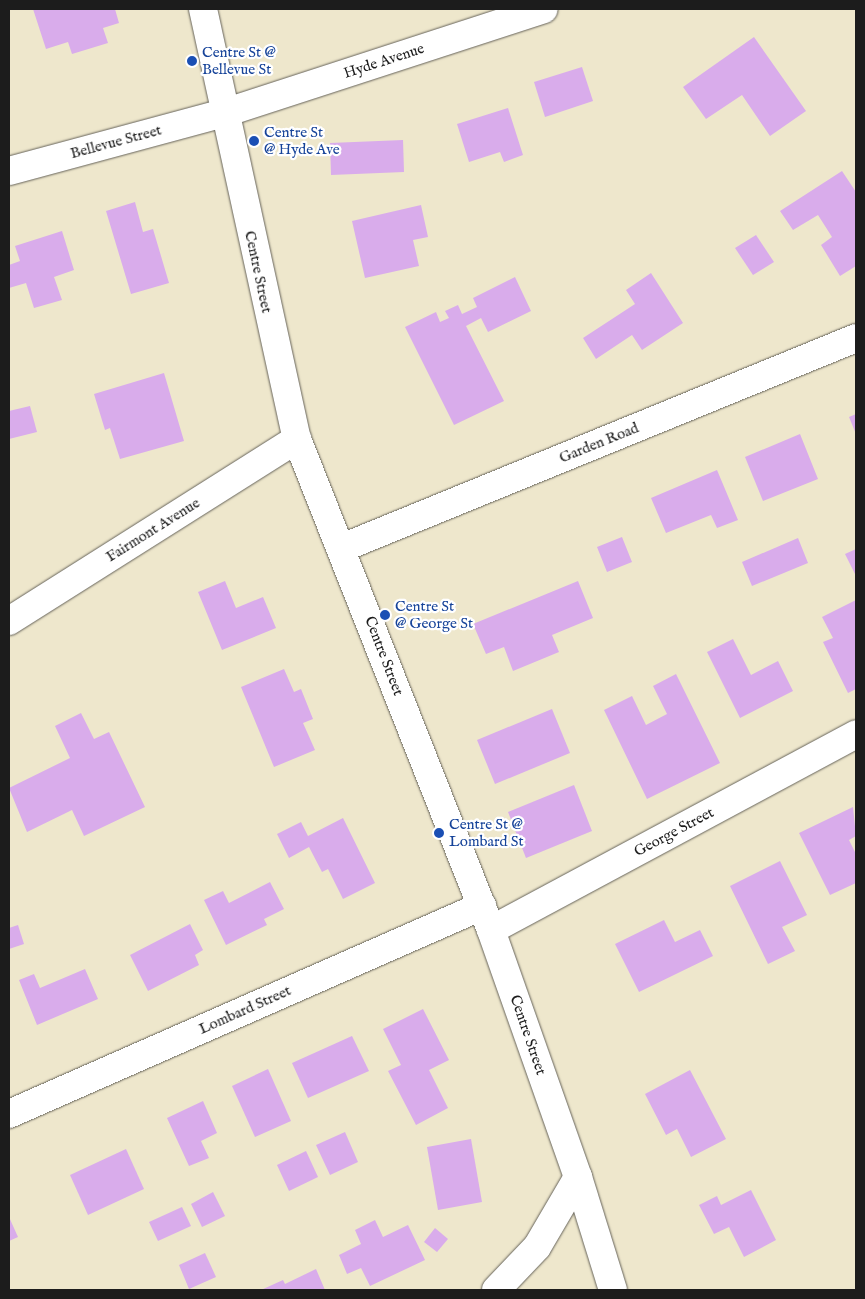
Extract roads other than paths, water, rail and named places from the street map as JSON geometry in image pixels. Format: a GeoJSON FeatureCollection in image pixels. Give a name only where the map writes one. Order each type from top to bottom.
{"type":"FeatureCollection","features":[{"type":"Feature","properties":{"kind":"street","name":"Centre Street"},"geometry":{"type":"LineString","coordinates":[[203,9],[224,113],[297,439],[342,548],[487,918],[578,1177],[613,1290]]}},
{"type":"Feature","properties":{"kind":"street","name":"Hyde Avenue"},"geometry":{"type":"LineString","coordinates":[[224,113],[544,9]]}},
{"type":"Feature","properties":{"kind":"street","name":"Bellevue Street"},"geometry":{"type":"LineString","coordinates":[[9,171],[224,113]]}},
{"type":"Feature","properties":{"kind":"street","name":"Garden Road"},"geometry":{"type":"LineString","coordinates":[[342,548],[856,338]]}},
{"type":"Feature","properties":{"kind":"street","name":"Fairmont Avenue"},"geometry":{"type":"LineString","coordinates":[[9,621],[297,439]]}},
{"type":"Feature","properties":{"kind":"street","name":"George Street"},"geometry":{"type":"LineString","coordinates":[[487,918],[856,734]]}},
{"type":"Feature","properties":{"kind":"street","name":"Lombard Street"},"geometry":{"type":"LineString","coordinates":[[9,1114],[487,918]]}},
{"type":"Feature","properties":{"kind":"street"},"geometry":{"type":"LineString","coordinates":[[496,1290],[537,1247],[578,1177]]}},
{"type":"Feature","properties":{"kind":"place","name":"Centre St @ Bellevue St"},"geometry":{"type":"Point","coordinates":[192,61]}},
{"type":"Feature","properties":{"kind":"place","name":"Centre St @ Hyde Ave"},"geometry":{"type":"Point","coordinates":[254,141]}},
{"type":"Feature","properties":{"kind":"place","name":"Centre St @ George St"},"geometry":{"type":"Point","coordinates":[385,615]}},
{"type":"Feature","properties":{"kind":"place","name":"Centre St @ Lombard St"},"geometry":{"type":"Point","coordinates":[439,833]}}]}
